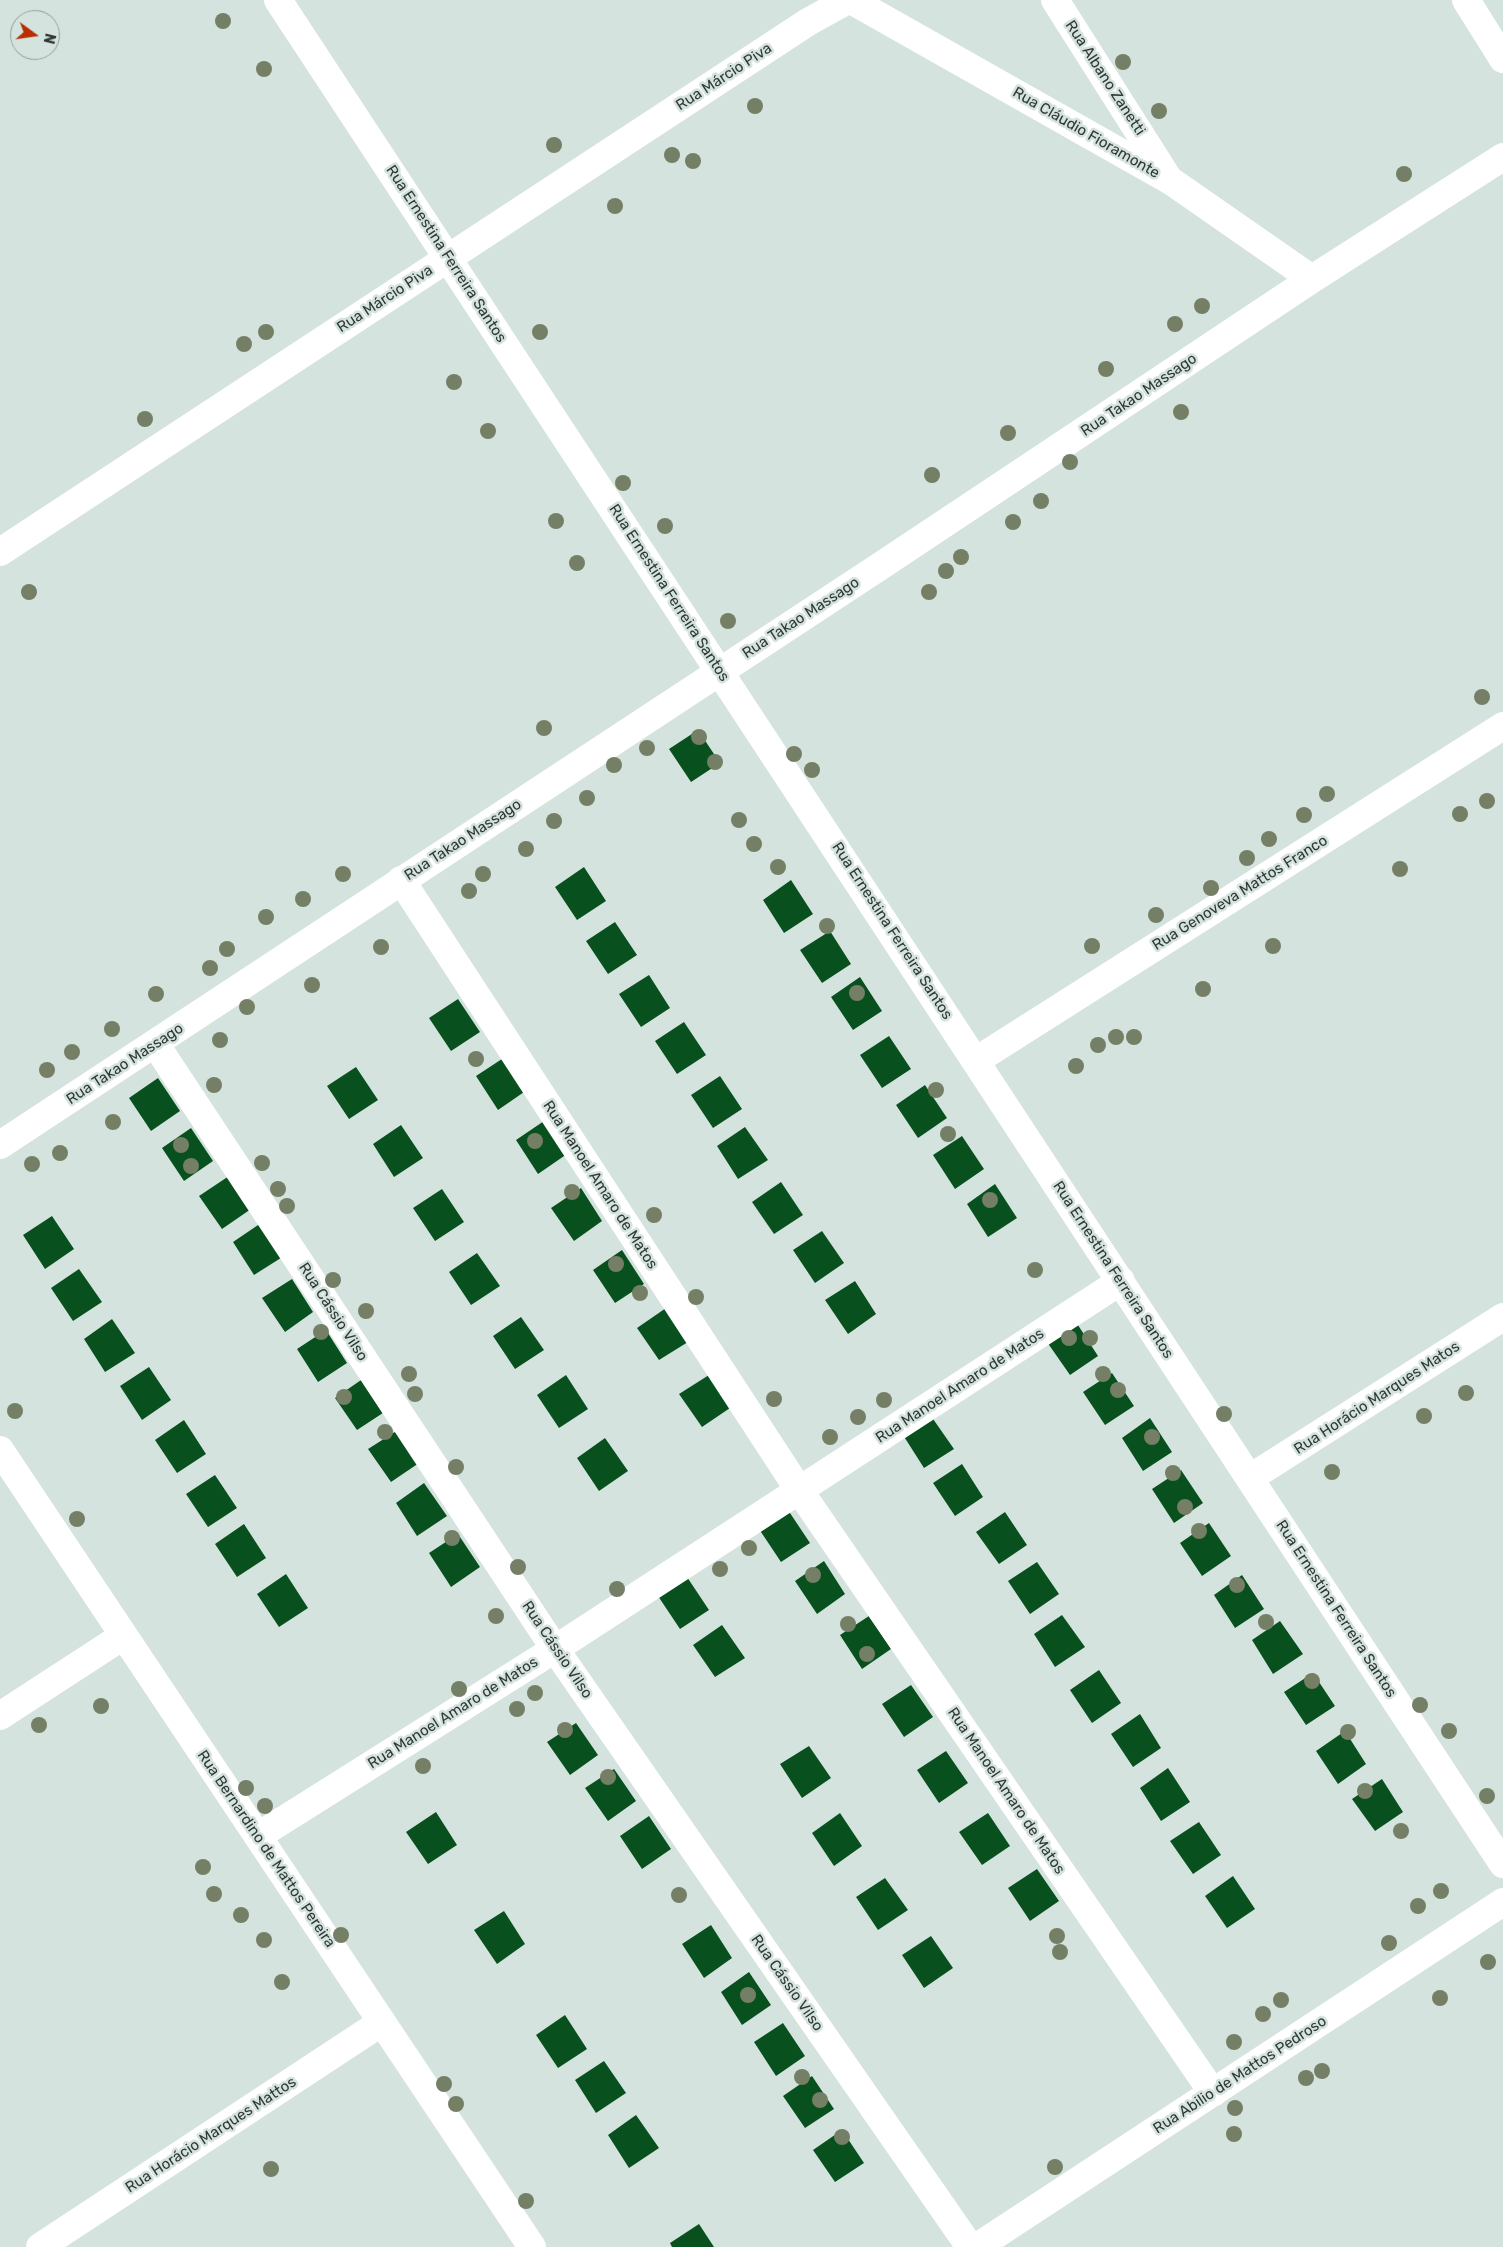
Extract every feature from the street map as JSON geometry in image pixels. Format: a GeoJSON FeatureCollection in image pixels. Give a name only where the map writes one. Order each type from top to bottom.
{"type":"FeatureCollection","features":[{"type":"Feature","properties":{"kind":"street","name":"Rua Ernestina Ferreira Santos"},"geometry":{"type":"LineString","coordinates":[[278,0],[1503,1864]]}},
{"type":"Feature","properties":{"kind":"street","name":"Rua Márcio Piva"},"geometry":{"type":"LineString","coordinates":[[0,552],[808,22],[849,0]]}},
{"type":"Feature","properties":{"kind":"street","name":"Rua Cláudio Fioramonte"},"geometry":{"type":"LineString","coordinates":[[849,0],[1171,181],[1312,279]]}},
{"type":"Feature","properties":{"kind":"street","name":"Rua Albano Zanetti"},"geometry":{"type":"LineString","coordinates":[[1055,0],[1171,181]]}},
{"type":"Feature","properties":{"kind":"street"},"geometry":{"type":"LineString","coordinates":[[1466,0],[1503,59]]}},
{"type":"Feature","properties":{"kind":"street","name":"Rua Takao Massago"},"geometry":{"type":"LineString","coordinates":[[0,1145],[156,1044],[401,880],[1312,279],[1503,157]]}},
{"type":"Feature","properties":{"kind":"street","name":"Rua Genoveva Mattos Franco"},"geometry":{"type":"LineString","coordinates":[[976,1060],[1503,726]]}},
{"type":"Feature","properties":{"kind":"street","name":"Rua Manoel Amaro de Matos"},"geometry":{"type":"LineString","coordinates":[[401,880],[799,1490],[1213,2093]]}},
{"type":"Feature","properties":{"kind":"street","name":"Rua Cássio Vilso"},"geometry":{"type":"LineString","coordinates":[[156,1044],[555,1648],[970,2247]]}},
{"type":"Feature","properties":{"kind":"street","name":"Rua Manoel Amaro de Matos"},"geometry":{"type":"LineString","coordinates":[[258,1836],[555,1648],[1121,1281]]}},
{"type":"Feature","properties":{"kind":"street","name":"Rua Horácio Marques Matos"},"geometry":{"type":"LineString","coordinates":[[1250,1478],[1503,1317]]}},
{"type":"Feature","properties":{"kind":"street","name":"Rua Bernardino de Mattos Pereira"},"geometry":{"type":"LineString","coordinates":[[0,1450],[532,2247]]}},
{"type":"Feature","properties":{"kind":"street"},"geometry":{"type":"LineString","coordinates":[[0,1716],[123,1636]]}},
{"type":"Feature","properties":{"kind":"street","name":"Rua Abilio de Mattos Pedroso"},"geometry":{"type":"LineString","coordinates":[[977,2247],[1503,1902]]}},
{"type":"Feature","properties":{"kind":"street","name":"Rua Horácio Marques Mattos"},"geometry":{"type":"LineString","coordinates":[[40,2247],[382,2022]]}},
{"type":"Feature","properties":{"kind":"building"},"geometry":{"type":"Polygon","coordinates":[[[698,730],[720,763],[691,782],[669,749],[698,730]]]}},
{"type":"Feature","properties":{"kind":"building"},"geometry":{"type":"Polygon","coordinates":[[[584,867],[606,901],[577,920],[555,887],[584,867]]]}},
{"type":"Feature","properties":{"kind":"building"},"geometry":{"type":"Polygon","coordinates":[[[791,880],[813,914],[784,933],[763,900],[791,880]]]}},
{"type":"Feature","properties":{"kind":"building"},"geometry":{"type":"Polygon","coordinates":[[[615,922],[637,955],[608,974],[586,941],[615,922]]]}},
{"type":"Feature","properties":{"kind":"building"},"geometry":{"type":"Polygon","coordinates":[[[830,931],[851,964],[822,983],[800,950],[830,931]]]}},
{"type":"Feature","properties":{"kind":"building"},"geometry":{"type":"Polygon","coordinates":[[[649,975],[670,1008],[641,1027],[619,994],[649,975]]]}},
{"type":"Feature","properties":{"kind":"building"},"geometry":{"type":"Polygon","coordinates":[[[860,977],[882,1011],[853,1030],[831,997],[860,977]]]}},
{"type":"Feature","properties":{"kind":"building"},"geometry":{"type":"Polygon","coordinates":[[[458,999],[480,1032],[451,1051],[429,1018],[458,999]]]}},
{"type":"Feature","properties":{"kind":"building"},"geometry":{"type":"Polygon","coordinates":[[[684,1022],[706,1055],[677,1074],[655,1041],[684,1022]]]}},
{"type":"Feature","properties":{"kind":"building"},"geometry":{"type":"Polygon","coordinates":[[[889,1036],[911,1069],[882,1088],[860,1055],[889,1036]]]}},
{"type":"Feature","properties":{"kind":"building"},"geometry":{"type":"Polygon","coordinates":[[[505,1057],[527,1090],[498,1110],[476,1076],[505,1057]]]}},
{"type":"Feature","properties":{"kind":"building"},"geometry":{"type":"Polygon","coordinates":[[[356,1067],[378,1100],[349,1119],[327,1086],[356,1067]]]}},
{"type":"Feature","properties":{"kind":"building"},"geometry":{"type":"Polygon","coordinates":[[[720,1076],[742,1109],[713,1128],[691,1095],[720,1076]]]}},
{"type":"Feature","properties":{"kind":"building"},"geometry":{"type":"Polygon","coordinates":[[[158,1078],[180,1111],[151,1131],[129,1098],[158,1078]]]}},
{"type":"Feature","properties":{"kind":"building"},"geometry":{"type":"Polygon","coordinates":[[[925,1085],[947,1118],[918,1138],[896,1105],[925,1085]]]}},
{"type":"Feature","properties":{"kind":"building"},"geometry":{"type":"Polygon","coordinates":[[[544,1121],[567,1154],[538,1174],[516,1140],[544,1121]]]}},
{"type":"Feature","properties":{"kind":"building"},"geometry":{"type":"Polygon","coordinates":[[[401,1125],[423,1158],[394,1177],[373,1144],[401,1125]]]}},
{"type":"Feature","properties":{"kind":"building"},"geometry":{"type":"Polygon","coordinates":[[[745,1127],[768,1160],[738,1179],[717,1146],[745,1127]]]}},
{"type":"Feature","properties":{"kind":"building"},"geometry":{"type":"Polygon","coordinates":[[[191,1128],[213,1161],[184,1181],[162,1148],[191,1128]]]}},
{"type":"Feature","properties":{"kind":"building"},"geometry":{"type":"Polygon","coordinates":[[[962,1136],[984,1169],[955,1189],[933,1155],[962,1136]]]}},
{"type":"Feature","properties":{"kind":"building"},"geometry":{"type":"Polygon","coordinates":[[[229,1176],[251,1209],[222,1229],[199,1196],[229,1176]]]}},
{"type":"Feature","properties":{"kind":"building"},"geometry":{"type":"Polygon","coordinates":[[[781,1182],[803,1215],[774,1234],[752,1202],[781,1182]]]}},
{"type":"Feature","properties":{"kind":"building"},"geometry":{"type":"Polygon","coordinates":[[[995,1184],[1017,1218],[988,1237],[967,1204],[995,1184]]]}},
{"type":"Feature","properties":{"kind":"building"},"geometry":{"type":"Polygon","coordinates":[[[581,1188],[602,1221],[574,1241],[551,1208],[581,1188]]]}},
{"type":"Feature","properties":{"kind":"building"},"geometry":{"type":"Polygon","coordinates":[[[442,1189],[464,1222],[435,1241],[413,1208],[442,1189]]]}},
{"type":"Feature","properties":{"kind":"building"},"geometry":{"type":"Polygon","coordinates":[[[52,1216],[74,1249],[45,1269],[23,1235],[52,1216]]]}},
{"type":"Feature","properties":{"kind":"building"},"geometry":{"type":"Polygon","coordinates":[[[261,1223],[284,1256],[254,1275],[233,1242],[261,1223]]]}},
{"type":"Feature","properties":{"kind":"building"},"geometry":{"type":"Polygon","coordinates":[[[822,1231],[844,1263],[815,1283],[793,1250],[822,1231]]]}},
{"type":"Feature","properties":{"kind":"building"},"geometry":{"type":"Polygon","coordinates":[[[622,1250],[644,1284],[615,1303],[593,1270],[622,1250]]]}},
{"type":"Feature","properties":{"kind":"building"},"geometry":{"type":"Polygon","coordinates":[[[477,1253],[500,1286],[471,1305],[449,1272],[477,1253]]]}},
{"type":"Feature","properties":{"kind":"building"},"geometry":{"type":"Polygon","coordinates":[[[79,1269],[102,1302],[73,1321],[51,1288],[79,1269]]]}},
{"type":"Feature","properties":{"kind":"building"},"geometry":{"type":"Polygon","coordinates":[[[292,1279],[313,1312],[285,1332],[262,1298],[292,1279]]]}},
{"type":"Feature","properties":{"kind":"building"},"geometry":{"type":"Polygon","coordinates":[[[855,1281],[876,1314],[848,1334],[825,1300],[855,1281]]]}},
{"type":"Feature","properties":{"kind":"building"},"geometry":{"type":"Polygon","coordinates":[[[666,1308],[688,1342],[659,1360],[637,1328],[666,1308]]]}},
{"type":"Feature","properties":{"kind":"building"},"geometry":{"type":"Polygon","coordinates":[[[521,1317],[544,1350],[515,1369],[493,1336],[521,1317]]]}},
{"type":"Feature","properties":{"kind":"building"},"geometry":{"type":"Polygon","coordinates":[[[112,1319],[135,1353],[105,1372],[84,1339],[112,1319]]]}},
{"type":"Feature","properties":{"kind":"building"},"geometry":{"type":"Polygon","coordinates":[[[1076,1322],[1098,1356],[1070,1375],[1047,1342],[1076,1322]]]}},
{"type":"Feature","properties":{"kind":"building"},"geometry":{"type":"Polygon","coordinates":[[[326,1330],[347,1363],[318,1382],[297,1349],[326,1330]]]}},
{"type":"Feature","properties":{"kind":"building"},"geometry":{"type":"Polygon","coordinates":[[[149,1367],[171,1400],[142,1420],[120,1386],[149,1367]]]}},
{"type":"Feature","properties":{"kind":"building"},"geometry":{"type":"Polygon","coordinates":[[[1112,1373],[1134,1406],[1105,1425],[1083,1392],[1112,1373]]]}},
{"type":"Feature","properties":{"kind":"building"},"geometry":{"type":"Polygon","coordinates":[[[566,1375],[588,1409],[559,1428],[537,1395],[566,1375]]]}},
{"type":"Feature","properties":{"kind":"building"},"geometry":{"type":"Polygon","coordinates":[[[709,1375],[730,1408],[702,1427],[679,1394],[709,1375]]]}},
{"type":"Feature","properties":{"kind":"building"},"geometry":{"type":"Polygon","coordinates":[[[364,1378],[386,1411],[357,1430],[335,1398],[364,1378]]]}},
{"type":"Feature","properties":{"kind":"building"},"geometry":{"type":"Polygon","coordinates":[[[931,1416],[954,1449],[924,1468],[903,1435],[931,1416]]]}},
{"type":"Feature","properties":{"kind":"building"},"geometry":{"type":"Polygon","coordinates":[[[1150,1418],[1172,1452],[1143,1471],[1122,1438],[1150,1418]]]}},
{"type":"Feature","properties":{"kind":"building"},"geometry":{"type":"Polygon","coordinates":[[[184,1420],[206,1454],[177,1473],[155,1440],[184,1420]]]}},
{"type":"Feature","properties":{"kind":"building"},"geometry":{"type":"Polygon","coordinates":[[[398,1430],[419,1463],[391,1482],[368,1449],[398,1430]]]}},
{"type":"Feature","properties":{"kind":"building"},"geometry":{"type":"Polygon","coordinates":[[[605,1438],[628,1471],[599,1491],[577,1458],[605,1438]]]}},
{"type":"Feature","properties":{"kind":"building"},"geometry":{"type":"Polygon","coordinates":[[[962,1464],[983,1497],[955,1516],[933,1483],[962,1464]]]}},
{"type":"Feature","properties":{"kind":"building"},"geometry":{"type":"Polygon","coordinates":[[[1181,1470],[1203,1503],[1174,1523],[1152,1489],[1181,1470]]]}},
{"type":"Feature","properties":{"kind":"building"},"geometry":{"type":"Polygon","coordinates":[[[215,1475],[237,1508],[208,1527],[186,1494],[215,1475]]]}},
{"type":"Feature","properties":{"kind":"building"},"geometry":{"type":"Polygon","coordinates":[[[424,1483],[447,1516],[417,1536],[396,1503],[424,1483]]]}},
{"type":"Feature","properties":{"kind":"building"},"geometry":{"type":"Polygon","coordinates":[[[788,1510],[810,1543],[781,1562],[759,1529],[788,1510]]]}},
{"type":"Feature","properties":{"kind":"building"},"geometry":{"type":"Polygon","coordinates":[[[1005,1512],[1027,1545],[999,1564],[976,1532],[1005,1512]]]}},
{"type":"Feature","properties":{"kind":"building"},"geometry":{"type":"Polygon","coordinates":[[[1209,1523],[1231,1556],[1202,1576],[1180,1543],[1209,1523]]]}},
{"type":"Feature","properties":{"kind":"building"},"geometry":{"type":"Polygon","coordinates":[[[244,1524],[266,1558],[237,1577],[215,1544],[244,1524]]]}},
{"type":"Feature","properties":{"kind":"building"},"geometry":{"type":"Polygon","coordinates":[[[458,1534],[480,1567],[451,1587],[429,1553],[458,1534]]]}},
{"type":"Feature","properties":{"kind":"building"},"geometry":{"type":"Polygon","coordinates":[[[824,1561],[845,1594],[817,1614],[795,1581],[824,1561]]]}},
{"type":"Feature","properties":{"kind":"building"},"geometry":{"type":"Polygon","coordinates":[[[1037,1562],[1059,1594],[1030,1614],[1008,1581],[1037,1562]]]}},
{"type":"Feature","properties":{"kind":"building"},"geometry":{"type":"Polygon","coordinates":[[[286,1574],[308,1608],[279,1627],[257,1594],[286,1574]]]}},
{"type":"Feature","properties":{"kind":"building"},"geometry":{"type":"Polygon","coordinates":[[[1242,1575],[1264,1609],[1235,1628],[1214,1595],[1242,1575]]]}},
{"type":"Feature","properties":{"kind":"building"},"geometry":{"type":"Polygon","coordinates":[[[687,1577],[709,1610],[680,1629],[658,1596],[687,1577]]]}},
{"type":"Feature","properties":{"kind":"building"},"geometry":{"type":"Polygon","coordinates":[[[1062,1615],[1085,1647],[1055,1667],[1034,1634],[1062,1615]]]}},
{"type":"Feature","properties":{"kind":"building"},"geometry":{"type":"Polygon","coordinates":[[[869,1616],[891,1649],[862,1669],[840,1635],[869,1616]]]}},
{"type":"Feature","properties":{"kind":"building"},"geometry":{"type":"Polygon","coordinates":[[[1280,1621],[1303,1654],[1273,1674],[1252,1640],[1280,1621]]]}},
{"type":"Feature","properties":{"kind":"building"},"geometry":{"type":"Polygon","coordinates":[[[722,1625],[745,1658],[715,1677],[693,1645],[722,1625]]]}},
{"type":"Feature","properties":{"kind":"building"},"geometry":{"type":"Polygon","coordinates":[[[1099,1670],[1121,1703],[1092,1723],[1070,1690],[1099,1670]]]}},
{"type":"Feature","properties":{"kind":"building"},"geometry":{"type":"Polygon","coordinates":[[[1313,1673],[1335,1706],[1306,1725],[1284,1692],[1313,1673]]]}},
{"type":"Feature","properties":{"kind":"building"},"geometry":{"type":"Polygon","coordinates":[[[911,1685],[933,1717],[904,1737],[882,1704],[911,1685]]]}},
{"type":"Feature","properties":{"kind":"building"},"geometry":{"type":"Polygon","coordinates":[[[1140,1714],[1161,1748],[1133,1767],[1111,1734],[1140,1714]]]}},
{"type":"Feature","properties":{"kind":"building"},"geometry":{"type":"Polygon","coordinates":[[[576,1723],[598,1755],[570,1775],[547,1742],[576,1723]]]}},
{"type":"Feature","properties":{"kind":"building"},"geometry":{"type":"Polygon","coordinates":[[[1345,1731],[1366,1764],[1338,1784],[1316,1751],[1345,1731]]]}},
{"type":"Feature","properties":{"kind":"building"},"geometry":{"type":"Polygon","coordinates":[[[809,1746],[831,1778],[802,1798],[780,1764],[809,1746]]]}},
{"type":"Feature","properties":{"kind":"building"},"geometry":{"type":"Polygon","coordinates":[[[946,1751],[968,1783],[939,1803],[917,1770],[946,1751]]]}},
{"type":"Feature","properties":{"kind":"building"},"geometry":{"type":"Polygon","coordinates":[[[1168,1768],[1190,1802],[1161,1821],[1140,1788],[1168,1768]]]}},
{"type":"Feature","properties":{"kind":"building"},"geometry":{"type":"Polygon","coordinates":[[[614,1769],[636,1801],[608,1821],[585,1788],[614,1769]]]}},
{"type":"Feature","properties":{"kind":"building"},"geometry":{"type":"Polygon","coordinates":[[[1382,1779],[1403,1812],[1375,1831],[1352,1799],[1382,1779]]]}},
{"type":"Feature","properties":{"kind":"building"},"geometry":{"type":"Polygon","coordinates":[[[436,1812],[457,1845],[428,1864],[406,1832],[436,1812]]]}},
{"type":"Feature","properties":{"kind":"building"},"geometry":{"type":"Polygon","coordinates":[[[840,1813],[862,1846],[834,1866],[812,1833],[840,1813]]]}},
{"type":"Feature","properties":{"kind":"building"},"geometry":{"type":"Polygon","coordinates":[[[988,1813],[1010,1846],[982,1865],[959,1832],[988,1813]]]}},
{"type":"Feature","properties":{"kind":"building"},"geometry":{"type":"Polygon","coordinates":[[[649,1816],[671,1849],[642,1869],[620,1836],[649,1816]]]}},
{"type":"Feature","properties":{"kind":"building"},"geometry":{"type":"Polygon","coordinates":[[[1199,1822],[1221,1855],[1193,1874],[1170,1841],[1199,1822]]]}},
{"type":"Feature","properties":{"kind":"building"},"geometry":{"type":"Polygon","coordinates":[[[1037,1869],[1059,1901],[1030,1921],[1008,1888],[1037,1869]]]}},
{"type":"Feature","properties":{"kind":"building"},"geometry":{"type":"Polygon","coordinates":[[[1233,1876],[1255,1909],[1227,1928],[1205,1896],[1233,1876]]]}},
{"type":"Feature","properties":{"kind":"building"},"geometry":{"type":"Polygon","coordinates":[[[885,1878],[908,1910],[878,1930],[856,1897],[885,1878]]]}},
{"type":"Feature","properties":{"kind":"building"},"geometry":{"type":"Polygon","coordinates":[[[504,1911],[525,1944],[497,1964],[474,1930],[504,1911]]]}},
{"type":"Feature","properties":{"kind":"building"},"geometry":{"type":"Polygon","coordinates":[[[711,1925],[732,1958],[704,1978],[682,1944],[711,1925]]]}},
{"type":"Feature","properties":{"kind":"building"},"geometry":{"type":"Polygon","coordinates":[[[931,1936],[953,1968],[924,1988],[902,1955],[931,1936]]]}},
{"type":"Feature","properties":{"kind":"building"},"geometry":{"type":"Polygon","coordinates":[[[749,1972],[771,2005],[742,2025],[721,1992],[749,1972]]]}},
{"type":"Feature","properties":{"kind":"building"},"geometry":{"type":"Polygon","coordinates":[[[565,2015],[587,2049],[558,2068],[536,2035],[565,2015]]]}},
{"type":"Feature","properties":{"kind":"building"},"geometry":{"type":"Polygon","coordinates":[[[783,2023],[805,2056],[776,2076],[754,2042],[783,2023]]]}},
{"type":"Feature","properties":{"kind":"building"},"geometry":{"type":"Polygon","coordinates":[[[604,2061],[626,2093],[596,2113],[575,2080],[604,2061]]]}},
{"type":"Feature","properties":{"kind":"building"},"geometry":{"type":"Polygon","coordinates":[[[812,2076],[834,2109],[805,2128],[783,2096],[812,2076]]]}},
{"type":"Feature","properties":{"kind":"building"},"geometry":{"type":"Polygon","coordinates":[[[636,2115],[659,2148],[629,2168],[608,2135],[636,2115]]]}},
{"type":"Feature","properties":{"kind":"building"},"geometry":{"type":"Polygon","coordinates":[[[842,2130],[864,2163],[835,2182],[813,2150],[842,2130]]]}},
{"type":"Feature","properties":{"kind":"building"},"geometry":{"type":"Polygon","coordinates":[[[699,2224],[714,2247],[672,2247],[670,2243],[699,2224]]]}}]}
